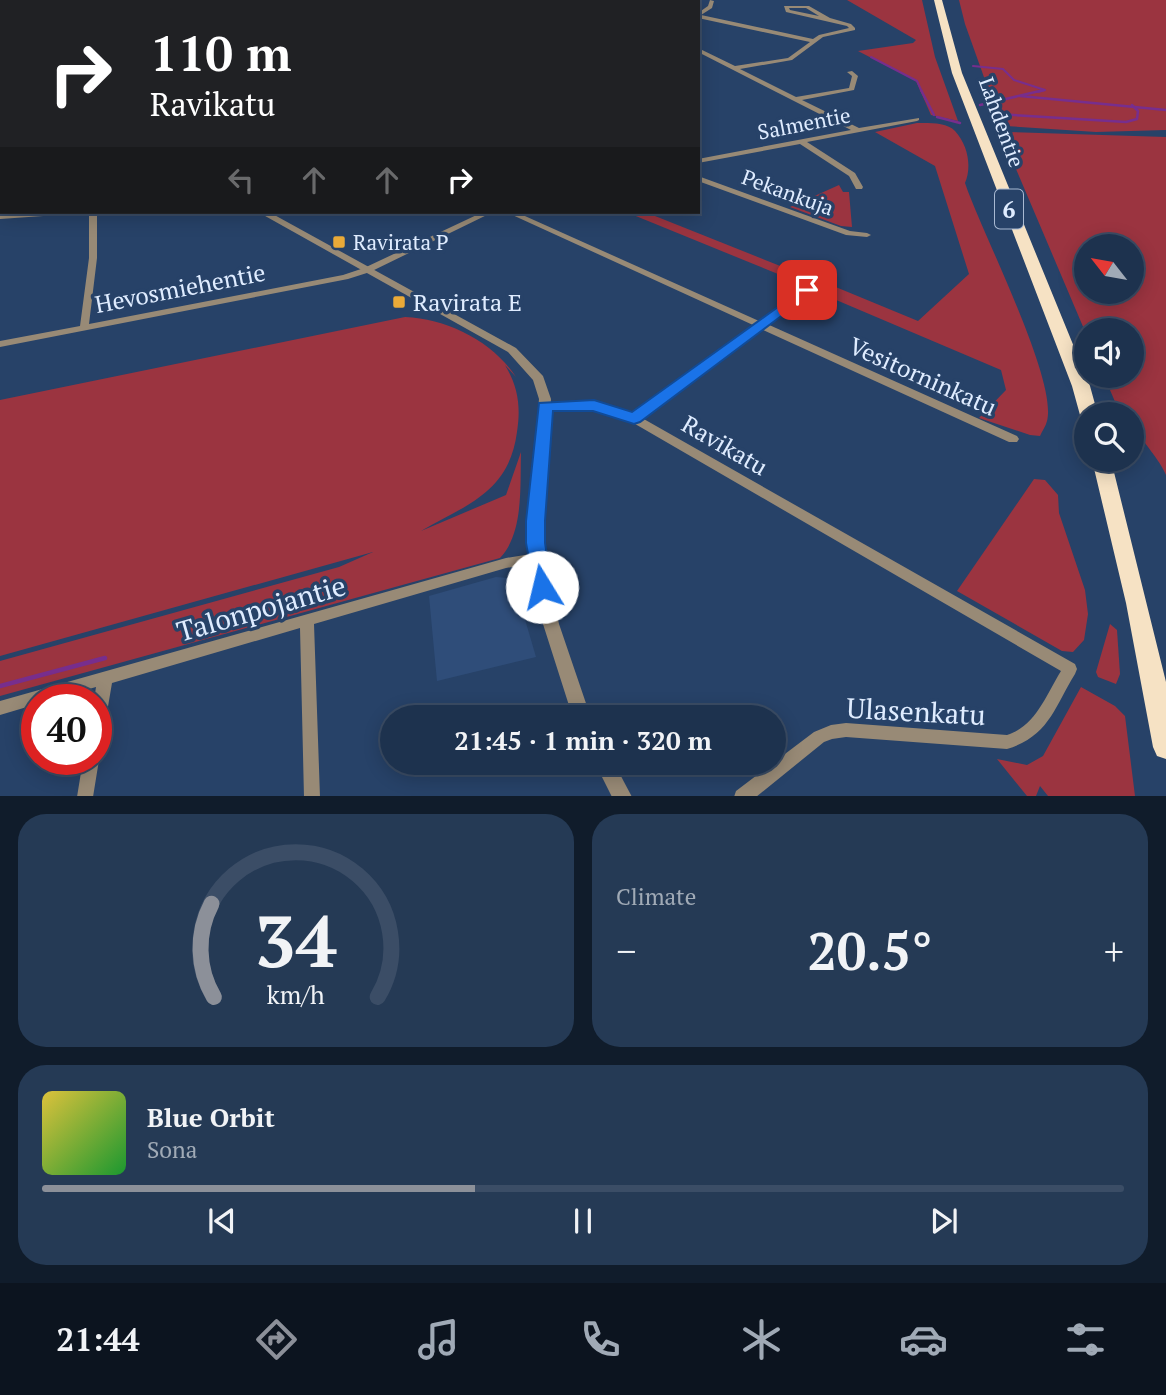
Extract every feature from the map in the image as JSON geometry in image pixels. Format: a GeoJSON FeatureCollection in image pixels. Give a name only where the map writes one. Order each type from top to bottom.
{"type":"FeatureCollection","features":[{"type":"Feature","properties":{"kind":"highway","name":"Lahdentie"},"geometry":{"type":"LineString","coordinates":[[938,0],[957,73],[1085,402]]}},
{"type":"Feature","properties":{"kind":"highway"},"geometry":{"type":"LineString","coordinates":[[1104,472],[1149,654],[1166,747]]}},
{"type":"Feature","properties":{"kind":"street"},"geometry":{"type":"LineString","coordinates":[[700,14],[710,7],[712,1]]}},
{"type":"Feature","properties":{"kind":"street"},"geometry":{"type":"LineString","coordinates":[[734,68],[790,59],[825,35],[853,29],[849,24],[788,11],[785,8],[805,6],[828,19]]}},
{"type":"Feature","properties":{"kind":"street"},"geometry":{"type":"LineString","coordinates":[[700,16],[813,41]]}},
{"type":"Feature","properties":{"kind":"street"},"geometry":{"type":"LineString","coordinates":[[700,51],[857,130]]}},
{"type":"Feature","properties":{"kind":"street"},"geometry":{"type":"LineString","coordinates":[[796,99],[852,89],[855,76],[850,72]]}},
{"type":"Feature","properties":{"kind":"street","name":"Salmentie"},"geometry":{"type":"LineString","coordinates":[[700,159],[916,119]]}},
{"type":"Feature","properties":{"kind":"street"},"geometry":{"type":"LineString","coordinates":[[802,142],[852,175],[859,187]]}},
{"type":"Feature","properties":{"kind":"street","name":"Pekankuja"},"geometry":{"type":"LineString","coordinates":[[700,179],[849,233],[867,235]]}},
{"type":"Feature","properties":{"kind":"street"},"geometry":{"type":"LineString","coordinates":[[0,217],[43,214]]}},
{"type":"Feature","properties":{"kind":"street"},"geometry":{"type":"LineString","coordinates":[[84,328],[93,258],[93,214]]}},
{"type":"Feature","properties":{"kind":"street"},"geometry":{"type":"LineString","coordinates":[[266,214],[488,336],[521,357],[539,379],[545,406],[535,521],[537,558],[560,658],[577,705]]}},
{"type":"Feature","properties":{"kind":"street"},"geometry":{"type":"LineString","coordinates":[[367,270],[485,214]]}},
{"type":"Feature","properties":{"kind":"street","name":"Vesitorninkatu"},"geometry":{"type":"LineString","coordinates":[[514,214],[1013,439]]}},
{"type":"Feature","properties":{"kind":"street","name":"Hevosmiehentie"},"geometry":{"type":"LineString","coordinates":[[0,344],[296,288],[367,270]]}},
{"type":"Feature","properties":{"kind":"street"},"geometry":{"type":"LineString","coordinates":[[634,418],[807,290]]}},
{"type":"Feature","properties":{"kind":"street","name":"Ravikatu"},"geometry":{"type":"LineString","coordinates":[[545,406],[594,405],[634,418],[1070,669]]}},
{"type":"Feature","properties":{"kind":"street","name":"Talonpojantie"},"geometry":{"type":"LineString","coordinates":[[0,708],[506,563],[537,558]]}},
{"type":"Feature","properties":{"kind":"street"},"geometry":{"type":"LineString","coordinates":[[307,619],[312,796]]}},
{"type":"Feature","properties":{"kind":"street","name":"Ulasenkatu"},"geometry":{"type":"LineString","coordinates":[[741,796],[819,737],[831,732],[846,730],[1007,742],[1021,740],[1038,725],[1070,669]]}},
{"type":"Feature","properties":{"kind":"street"},"geometry":{"type":"LineString","coordinates":[[104,684],[105,678]]}},
{"type":"Feature","properties":{"kind":"street"},"geometry":{"type":"LineString","coordinates":[[85,796],[88,775]]}},
{"type":"Feature","properties":{"kind":"street"},"geometry":{"type":"LineString","coordinates":[[611,775],[623,796]]}},
{"type":"Feature","properties":{"kind":"shaded area"},"geometry":{"type":"Polygon","coordinates":[[[847,0],[922,0],[935,57],[958,121],[931,115],[916,81],[858,51],[913,43],[916,40],[847,0]]]}},
{"type":"Feature","properties":{"kind":"shaded area"},"geometry":{"type":"Polygon","coordinates":[[[959,0],[1166,0],[1166,130],[1096,132],[1006,126],[1000,122],[959,0]]]}},
{"type":"Feature","properties":{"kind":"shaded area"},"geometry":{"type":"Polygon","coordinates":[[[917,123],[952,128],[966,149],[968,170],[965,183],[1041,373],[1047,401],[1047,421],[1040,436],[979,418],[1006,390],[1001,370],[815,291],[826,283],[918,321],[969,274],[935,166],[875,132],[917,123]]]}},
{"type":"Feature","properties":{"kind":"shaded area"},"geometry":{"type":"Polygon","coordinates":[[[1009,132],[1166,137],[1166,475],[1144,441],[1144,402],[1115,402],[1109,388],[1144,388],[1144,318],[1079,318],[1002,136],[1009,132]]]}},
{"type":"Feature","properties":{"kind":"shaded area"},"geometry":{"type":"Polygon","coordinates":[[[839,185],[843,192],[849,192],[852,227],[841,226],[790,207],[839,185]]]}},
{"type":"Feature","properties":{"kind":"shaded area"},"geometry":{"type":"Polygon","coordinates":[[[631,214],[650,214],[808,277],[800,283],[631,214]]]}},
{"type":"Feature","properties":{"kind":"shaded area"},"geometry":{"type":"Polygon","coordinates":[[[405,317],[437,322],[468,334],[506,364],[516,377],[505,365],[516,389],[519,414],[513,452],[496,483],[470,504],[421,531],[506,495],[521,452],[517,522],[508,548],[500,558],[43,684],[21,684],[21,690],[0,696],[0,661],[339,567],[373,552],[0,656],[0,400],[405,317]]]}},
{"type":"Feature","properties":{"kind":"shaded area"},"geometry":{"type":"Polygon","coordinates":[[[1034,479],[1045,480],[1058,495],[1059,513],[1085,590],[1088,614],[1084,640],[1073,652],[1062,651],[957,591],[1034,479]]]}},
{"type":"Feature","properties":{"kind":"shaded area"},"geometry":{"type":"Polygon","coordinates":[[[496,577],[508,578],[514,582],[536,657],[437,681],[429,596],[496,577]]]}},
{"type":"Feature","properties":{"kind":"shaded area"},"geometry":{"type":"Polygon","coordinates":[[[1110,624],[1117,630],[1120,674],[1116,684],[1098,677],[1096,672],[1110,624]]]}},
{"type":"Feature","properties":{"kind":"shaded area"},"geometry":{"type":"Polygon","coordinates":[[[1081,687],[1115,706],[1125,716],[1135,796],[1048,796],[1040,786],[1036,796],[1027,796],[997,759],[1027,765],[1043,756],[1081,687]]]}},
{"type":"Feature","properties":{"kind":"waterway"},"geometry":{"type":"LineString","coordinates":[[871,57],[917,81],[922,91]]}},
{"type":"Feature","properties":{"kind":"waterway"},"geometry":{"type":"LineString","coordinates":[[973,66],[1003,69],[1014,80],[1045,90],[1038,92]]}},
{"type":"Feature","properties":{"kind":"waterway"},"geometry":{"type":"LineString","coordinates":[[980,105],[1044,90]]}},
{"type":"Feature","properties":{"kind":"waterway"},"geometry":{"type":"LineString","coordinates":[[922,91],[934,115]]}},
{"type":"Feature","properties":{"kind":"waterway"},"geometry":{"type":"LineString","coordinates":[[1020,96],[1134,107]]}},
{"type":"Feature","properties":{"kind":"waterway"},"geometry":{"type":"LineString","coordinates":[[997,114],[1126,122],[1137,119],[1138,111],[1134,107]]}},
{"type":"Feature","properties":{"kind":"waterway"},"geometry":{"type":"LineString","coordinates":[[1134,107],[1166,110]]}},
{"type":"Feature","properties":{"kind":"waterway"},"geometry":{"type":"LineString","coordinates":[[937,117],[960,123]]}},
{"type":"Feature","properties":{"kind":"waterway"},"geometry":{"type":"LineString","coordinates":[[0,686],[105,658]]}},
{"type":"Feature","properties":{"kind":"place","name":"Ravirata P"},"geometry":{"type":"Point","coordinates":[339,242]}},
{"type":"Feature","properties":{"kind":"place","name":"Ravirata E"},"geometry":{"type":"Point","coordinates":[399,302]}},
{"type":"Feature","properties":{"kind":"route"},"geometry":{"type":"LineString","coordinates":[[542,587],[535,543],[535,521],[545,406],[594,405],[634,418],[807,290]]}}]}
